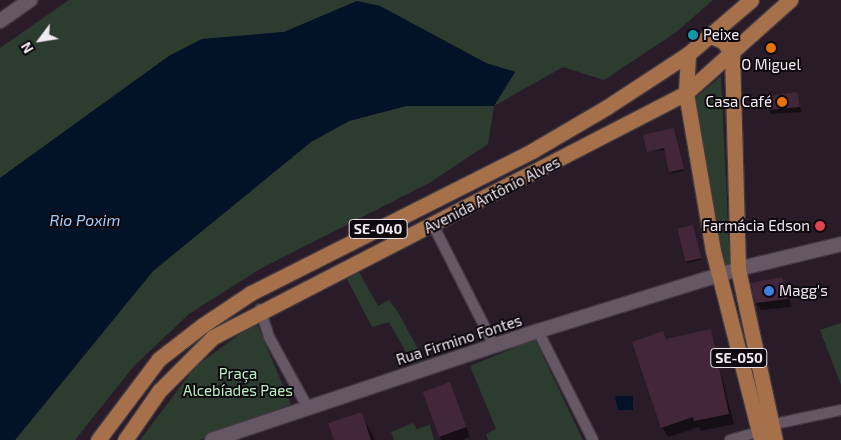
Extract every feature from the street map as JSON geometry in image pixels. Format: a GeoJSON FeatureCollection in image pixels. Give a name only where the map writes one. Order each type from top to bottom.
{"type":"FeatureCollection","features":[{"type":"Feature","properties":{"kind":"main road","name":"Avenida Antônio Alves"},"geometry":{"type":"LineString","coordinates":[[98,440],[159,359],[251,293],[532,151],[688,54],[752,0]]}},
{"type":"Feature","properties":{"kind":"main road","name":"Avenida Antônio Alves"},"geometry":{"type":"LineString","coordinates":[[126,440],[187,360],[213,337],[260,309],[433,225],[686,94],[790,0]]}},
{"type":"Feature","properties":{"kind":"main road"},"geometry":{"type":"LineString","coordinates":[[711,36],[722,41],[732,54],[738,269],[763,433],[775,440]]}},
{"type":"Feature","properties":{"kind":"main road"},"geometry":{"type":"LineString","coordinates":[[688,54],[686,94],[718,276]]}},
{"type":"Feature","properties":{"kind":"main road","name":"SE-050"},"geometry":{"type":"LineString","coordinates":[[718,276],[763,433]]}},
{"type":"Feature","properties":{"kind":"street"},"geometry":{"type":"LineString","coordinates":[[0,21],[30,0]]}},
{"type":"Feature","properties":{"kind":"street"},"geometry":{"type":"LineString","coordinates":[[433,225],[494,345]]}},
{"type":"Feature","properties":{"kind":"street","name":"Rua Firmino Fontes"},"geometry":{"type":"LineString","coordinates":[[212,440],[307,406],[538,331],[738,269],[841,244]]}},
{"type":"Feature","properties":{"kind":"street"},"geometry":{"type":"LineString","coordinates":[[260,309],[269,337],[307,406]]}},
{"type":"Feature","properties":{"kind":"street"},"geometry":{"type":"LineString","coordinates":[[538,331],[593,440]]}},
{"type":"Feature","properties":{"kind":"street"},"geometry":{"type":"LineString","coordinates":[[730,440],[763,433],[841,410]]}},
{"type":"Feature","properties":{"kind":"green space"},"geometry":{"type":"Polygon","coordinates":[[[69,0],[713,0],[675,33],[604,80],[563,67],[494,106],[515,72],[486,63],[380,6],[357,1],[284,32],[202,39],[169,56],[0,178],[0,48],[69,0]]]}},
{"type":"Feature","properties":{"kind":"green space"},"geometry":{"type":"Polygon","coordinates":[[[721,76],[730,267],[722,269],[694,99],[721,76]]]}},
{"type":"Feature","properties":{"kind":"green space"},"geometry":{"type":"Polygon","coordinates":[[[406,106],[494,106],[488,144],[429,183],[260,269],[189,314],[134,366],[75,440],[15,440],[153,271],[311,142],[349,121],[406,106]]]}},
{"type":"Feature","properties":{"kind":"green space"},"geometry":{"type":"Polygon","coordinates":[[[359,272],[378,306],[389,300],[398,312],[424,360],[412,363],[389,322],[372,327],[347,279],[359,272]]]}},
{"type":"Feature","properties":{"kind":"green space","name":"Praça Alcebíades Paes"},"geometry":{"type":"Polygon","coordinates":[[[256,322],[291,404],[200,440],[140,440],[195,367],[256,322]]]}},
{"type":"Feature","properties":{"kind":"green space"},"geometry":{"type":"Polygon","coordinates":[[[841,323],[841,385],[820,330],[841,323]]]}},
{"type":"Feature","properties":{"kind":"green space"},"geometry":{"type":"Polygon","coordinates":[[[535,339],[583,440],[488,440],[486,434],[496,429],[470,366],[535,339]]]}},
{"type":"Feature","properties":{"kind":"green space"},"geometry":{"type":"Polygon","coordinates":[[[413,423],[417,429],[430,425],[434,440],[394,440],[391,432],[413,423]]]}},
{"type":"Feature","properties":{"kind":"water","name":"Rio Poxim"},"geometry":{"type":"Polygon","coordinates":[[[357,1],[380,6],[486,63],[515,72],[494,106],[406,106],[349,121],[311,142],[153,271],[15,440],[0,440],[0,178],[169,56],[202,39],[284,32],[357,1]]]}},
{"type":"Feature","properties":{"kind":"water"},"geometry":{"type":"Polygon","coordinates":[[[615,396],[633,396],[633,410],[618,410],[615,396]]]}},
{"type":"Feature","properties":{"kind":"building","name":"Casa Café"},"geometry":{"type":"Polygon","coordinates":[[[797,92],[800,107],[767,110],[764,97],[797,92]]]}},
{"type":"Feature","properties":{"kind":"building"},"geometry":{"type":"Polygon","coordinates":[[[674,128],[684,169],[669,172],[664,148],[647,152],[643,135],[674,128]]]}},
{"type":"Feature","properties":{"kind":"building"},"geometry":{"type":"Polygon","coordinates":[[[693,225],[701,258],[686,262],[677,229],[693,225]]]}},
{"type":"Feature","properties":{"kind":"building","name":"Magg's"},"geometry":{"type":"Polygon","coordinates":[[[782,277],[788,299],[755,303],[751,283],[782,277]]]}},
{"type":"Feature","properties":{"kind":"building"},"geometry":{"type":"Polygon","coordinates":[[[711,329],[729,414],[694,421],[693,417],[661,428],[632,342],[663,331],[666,339],[711,329]]]}},
{"type":"Feature","properties":{"kind":"building"},"geometry":{"type":"Polygon","coordinates":[[[450,382],[466,427],[439,437],[423,392],[450,382]]]}},
{"type":"Feature","properties":{"kind":"building"},"geometry":{"type":"Polygon","coordinates":[[[362,412],[371,440],[334,440],[328,423],[362,412]]]}},
{"type":"Feature","properties":{"kind":"place","name":"Peixe"},"geometry":{"type":"Point","coordinates":[693,35]}},
{"type":"Feature","properties":{"kind":"place","name":"O Miguel"},"geometry":{"type":"Point","coordinates":[771,48]}},
{"type":"Feature","properties":{"kind":"place","name":"Casa Café"},"geometry":{"type":"Point","coordinates":[782,102]}},
{"type":"Feature","properties":{"kind":"place","name":"Farmácia Edson"},"geometry":{"type":"Point","coordinates":[820,226]}},
{"type":"Feature","properties":{"kind":"place","name":"Magg's"},"geometry":{"type":"Point","coordinates":[769,291]}}]}
